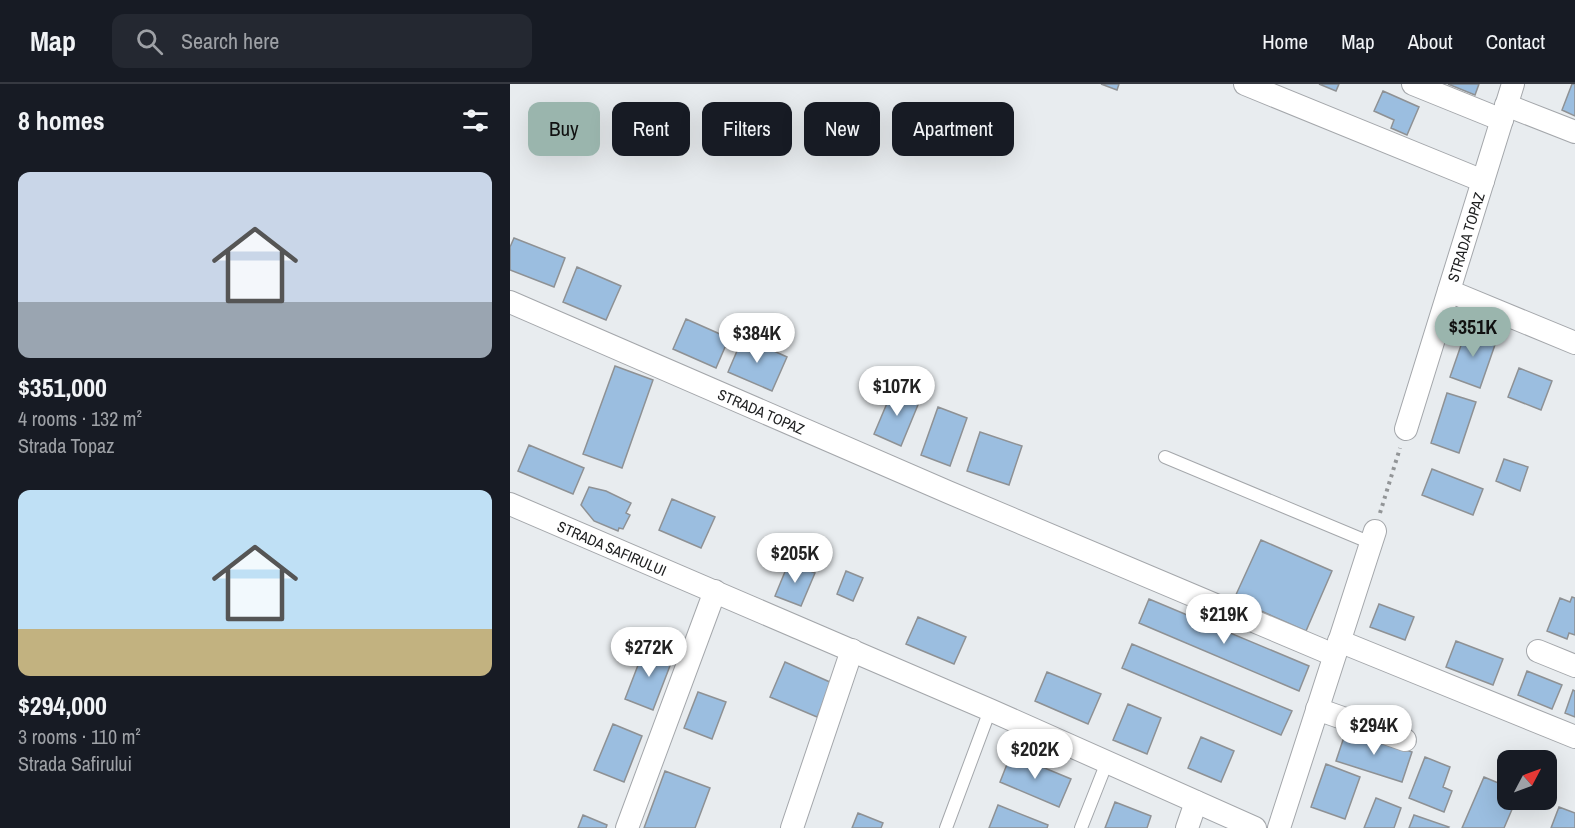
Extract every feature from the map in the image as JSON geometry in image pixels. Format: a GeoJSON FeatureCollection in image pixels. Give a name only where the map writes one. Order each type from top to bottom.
{"type":"FeatureCollection","features":[{"type":"Feature","properties":{"kind":"street","name":"STRADA TOPAZ"},"geometry":{"type":"LineString","coordinates":[[1245,84],[1483,181]]}},
{"type":"Feature","properties":{"kind":"street"},"geometry":{"type":"LineString","coordinates":[[1413,84],[1507,103],[1575,132]]}},
{"type":"Feature","properties":{"kind":"street","name":"STRADA TOPAZ"},"geometry":{"type":"LineString","coordinates":[[1406,429],[1507,103]]}},
{"type":"Feature","properties":{"kind":"street"},"geometry":{"type":"LineString","coordinates":[[1449,291],[1575,343]]}},
{"type":"Feature","properties":{"kind":"street","name":"STRADA TOPAZ"},"geometry":{"type":"LineString","coordinates":[[510,302],[948,492],[1337,648],[1575,737]]}},
{"type":"Feature","properties":{"kind":"street","name":"STRADA SAFIRULUI"},"geometry":{"type":"LineString","coordinates":[[510,504],[990,710],[1255,828]]}},
{"type":"Feature","properties":{"kind":"street"},"geometry":{"type":"LineString","coordinates":[[1279,828],[1373,537]]}},
{"type":"Feature","properties":{"kind":"street"},"geometry":{"type":"LineString","coordinates":[[627,828],[715,591]]}},
{"type":"Feature","properties":{"kind":"street"},"geometry":{"type":"LineString","coordinates":[[792,828],[852,650]]}},
{"type":"Feature","properties":{"kind":"street"},"geometry":{"type":"LineString","coordinates":[[1538,651],[1575,666]]}},
{"type":"Feature","properties":{"kind":"street"},"geometry":{"type":"LineString","coordinates":[[1317,709],[1405,740]]}},
{"type":"Feature","properties":{"kind":"street"},"geometry":{"type":"LineString","coordinates":[[1187,828],[1196,802]]}},
{"type":"Feature","properties":{"kind":"lane"},"geometry":{"type":"LineString","coordinates":[[1165,457],[1373,537]]}},
{"type":"Feature","properties":{"kind":"lane"},"geometry":{"type":"LineString","coordinates":[[946,828],[990,710]]}},
{"type":"Feature","properties":{"kind":"lane"},"geometry":{"type":"LineString","coordinates":[[1081,828],[1107,762]]}},
{"type":"Feature","properties":{"kind":"path"},"geometry":{"type":"LineString","coordinates":[[1373,537],[1406,429]]}},
{"type":"Feature","properties":{"kind":"building"},"geometry":{"type":"Polygon","coordinates":[[[1101,84],[1119,84],[1117,90],[1101,84]]]}},
{"type":"Feature","properties":{"kind":"building"},"geometry":{"type":"Polygon","coordinates":[[[1319,84],[1339,84],[1336,91],[1319,84]]]}},
{"type":"Feature","properties":{"kind":"building"},"geometry":{"type":"Polygon","coordinates":[[[1448,84],[1479,84],[1475,95],[1448,84]]]}},
{"type":"Feature","properties":{"kind":"building"},"geometry":{"type":"Polygon","coordinates":[[[1572,84],[1575,84],[1575,116],[1562,110],[1572,84]]]}},
{"type":"Feature","properties":{"kind":"building"},"geometry":{"type":"Polygon","coordinates":[[[1383,91],[1419,107],[1407,135],[1391,128],[1394,120],[1374,111],[1383,91]]]}},
{"type":"Feature","properties":{"kind":"building"},"geometry":{"type":"Polygon","coordinates":[[[514,238],[565,258],[554,287],[510,270],[510,247],[514,238]]]}},
{"type":"Feature","properties":{"kind":"building"},"geometry":{"type":"Polygon","coordinates":[[[577,267],[621,286],[606,320],[563,302],[577,267]]]}},
{"type":"Feature","properties":{"kind":"building"},"geometry":{"type":"Polygon","coordinates":[[[686,319],[729,338],[716,368],[673,349],[686,319]]]}},
{"type":"Feature","properties":{"kind":"building"},"geometry":{"type":"Polygon","coordinates":[[[1467,328],[1497,339],[1480,388],[1450,377],[1467,328]]]}},
{"type":"Feature","properties":{"kind":"building"},"geometry":{"type":"Polygon","coordinates":[[[743,337],[787,357],[772,391],[728,372],[743,337]]]}},
{"type":"Feature","properties":{"kind":"building"},"geometry":{"type":"Polygon","coordinates":[[[615,366],[653,380],[622,468],[583,454],[615,366]]]}},
{"type":"Feature","properties":{"kind":"building"},"geometry":{"type":"Polygon","coordinates":[[[1519,368],[1552,381],[1541,410],[1508,397],[1519,368]]]}},
{"type":"Feature","properties":{"kind":"building"},"geometry":{"type":"Polygon","coordinates":[[[893,389],[920,400],[901,446],[874,434],[893,389]]]}},
{"type":"Feature","properties":{"kind":"building"},"geometry":{"type":"Polygon","coordinates":[[[1447,393],[1476,402],[1459,453],[1431,443],[1447,393]]]}},
{"type":"Feature","properties":{"kind":"building"},"geometry":{"type":"Polygon","coordinates":[[[938,407],[967,418],[950,466],[921,455],[938,407]]]}},
{"type":"Feature","properties":{"kind":"building"},"geometry":{"type":"Polygon","coordinates":[[[980,432],[1022,446],[1009,485],[967,471],[980,432]]]}},
{"type":"Feature","properties":{"kind":"building"},"geometry":{"type":"Polygon","coordinates":[[[529,445],[584,468],[573,494],[518,471],[529,445]]]}},
{"type":"Feature","properties":{"kind":"building"},"geometry":{"type":"Polygon","coordinates":[[[1504,459],[1528,467],[1520,491],[1496,481],[1504,459]]]}},
{"type":"Feature","properties":{"kind":"building"},"geometry":{"type":"Polygon","coordinates":[[[1432,469],[1483,489],[1473,515],[1422,495],[1432,469]]]}},
{"type":"Feature","properties":{"kind":"building"},"geometry":{"type":"Polygon","coordinates":[[[589,487],[606,491],[631,503],[626,513],[630,515],[623,529],[619,528],[618,531],[594,521],[581,505],[589,487]]]}},
{"type":"Feature","properties":{"kind":"building"},"geometry":{"type":"Polygon","coordinates":[[[672,499],[715,517],[701,548],[659,530],[672,499]]]}},
{"type":"Feature","properties":{"kind":"building"},"geometry":{"type":"Polygon","coordinates":[[[1261,540],[1332,571],[1306,631],[1234,599],[1261,540]]]}},
{"type":"Feature","properties":{"kind":"building"},"geometry":{"type":"Polygon","coordinates":[[[789,562],[815,573],[801,606],[775,596],[789,562]]]}},
{"type":"Feature","properties":{"kind":"building"},"geometry":{"type":"Polygon","coordinates":[[[846,571],[863,578],[853,601],[837,594],[846,571]]]}},
{"type":"Feature","properties":{"kind":"building"},"geometry":{"type":"Polygon","coordinates":[[[1572,597],[1575,598],[1575,635],[1569,633],[1567,639],[1547,631],[1560,598],[1570,602],[1572,597]]]}},
{"type":"Feature","properties":{"kind":"building"},"geometry":{"type":"Polygon","coordinates":[[[1149,599],[1309,666],[1299,691],[1139,623],[1149,599]]]}},
{"type":"Feature","properties":{"kind":"building"},"geometry":{"type":"Polygon","coordinates":[[[1379,604],[1414,617],[1405,640],[1370,627],[1379,604]]]}},
{"type":"Feature","properties":{"kind":"building"},"geometry":{"type":"Polygon","coordinates":[[[918,617],[966,637],[954,664],[906,644],[918,617]]]}},
{"type":"Feature","properties":{"kind":"building"},"geometry":{"type":"Polygon","coordinates":[[[1456,641],[1503,659],[1493,685],[1446,667],[1456,641]]]}},
{"type":"Feature","properties":{"kind":"building"},"geometry":{"type":"Polygon","coordinates":[[[1132,644],[1292,711],[1281,735],[1122,668],[1132,644]]]}},
{"type":"Feature","properties":{"kind":"building"},"geometry":{"type":"Polygon","coordinates":[[[645,647],[673,658],[653,710],[625,699],[645,647]]]}},
{"type":"Feature","properties":{"kind":"building"},"geometry":{"type":"Polygon","coordinates":[[[785,662],[832,683],[817,717],[770,697],[785,662]]]}},
{"type":"Feature","properties":{"kind":"building"},"geometry":{"type":"Polygon","coordinates":[[[1527,671],[1562,685],[1552,709],[1518,695],[1527,671]]]}},
{"type":"Feature","properties":{"kind":"building"},"geometry":{"type":"Polygon","coordinates":[[[1047,672],[1101,694],[1088,724],[1035,701],[1047,672]]]}},
{"type":"Feature","properties":{"kind":"building"},"geometry":{"type":"Polygon","coordinates":[[[1573,690],[1575,691],[1575,717],[1565,713],[1573,690]]]}},
{"type":"Feature","properties":{"kind":"building"},"geometry":{"type":"Polygon","coordinates":[[[698,692],[726,702],[712,739],[684,728],[698,692]]]}},
{"type":"Feature","properties":{"kind":"building"},"geometry":{"type":"Polygon","coordinates":[[[1128,704],[1161,718],[1147,754],[1113,740],[1128,704]]]}},
{"type":"Feature","properties":{"kind":"building"},"geometry":{"type":"Polygon","coordinates":[[[613,724],[642,736],[624,782],[594,770],[613,724]]]}},
{"type":"Feature","properties":{"kind":"building"},"geometry":{"type":"Polygon","coordinates":[[[1346,731],[1412,752],[1402,782],[1336,761],[1346,731]]]}},
{"type":"Feature","properties":{"kind":"building"},"geometry":{"type":"Polygon","coordinates":[[[1201,737],[1234,751],[1221,782],[1188,768],[1201,737]]]}},
{"type":"Feature","properties":{"kind":"building"},"geometry":{"type":"Polygon","coordinates":[[[1011,754],[1071,779],[1059,807],[1000,782],[1011,754]]]}},
{"type":"Feature","properties":{"kind":"building"},"geometry":{"type":"Polygon","coordinates":[[[1425,757],[1450,767],[1443,787],[1452,791],[1444,812],[1409,798],[1425,757]]]}},
{"type":"Feature","properties":{"kind":"building"},"geometry":{"type":"Polygon","coordinates":[[[1326,764],[1360,777],[1345,819],[1311,807],[1326,764]]]}},
{"type":"Feature","properties":{"kind":"building"},"geometry":{"type":"Polygon","coordinates":[[[665,771],[710,788],[695,828],[644,828],[665,771]]]}},
{"type":"Feature","properties":{"kind":"building"},"geometry":{"type":"Polygon","coordinates":[[[1484,777],[1497,782],[1497,810],[1512,810],[1504,828],[1462,828],[1484,777]]]}},
{"type":"Feature","properties":{"kind":"building"},"geometry":{"type":"Polygon","coordinates":[[[1376,798],[1401,808],[1394,828],[1364,828],[1376,798]]]}},
{"type":"Feature","properties":{"kind":"building"},"geometry":{"type":"Polygon","coordinates":[[[1115,802],[1151,816],[1147,828],[1105,828],[1115,802]]]}},
{"type":"Feature","properties":{"kind":"building"},"geometry":{"type":"Polygon","coordinates":[[[998,805],[1048,825],[1047,828],[989,828],[998,805]]]}},
{"type":"Feature","properties":{"kind":"building"},"geometry":{"type":"Polygon","coordinates":[[[1559,807],[1575,813],[1575,828],[1551,828],[1559,807]]]}},
{"type":"Feature","properties":{"kind":"building"},"geometry":{"type":"Polygon","coordinates":[[[858,813],[883,823],[881,828],[852,828],[858,813]]]}},
{"type":"Feature","properties":{"kind":"building"},"geometry":{"type":"Polygon","coordinates":[[[583,815],[607,825],[606,828],[578,828],[583,815]]]}},
{"type":"Feature","properties":{"kind":"building"},"geometry":{"type":"Polygon","coordinates":[[[1414,815],[1449,827],[1409,828],[1414,815]]]}}]}
